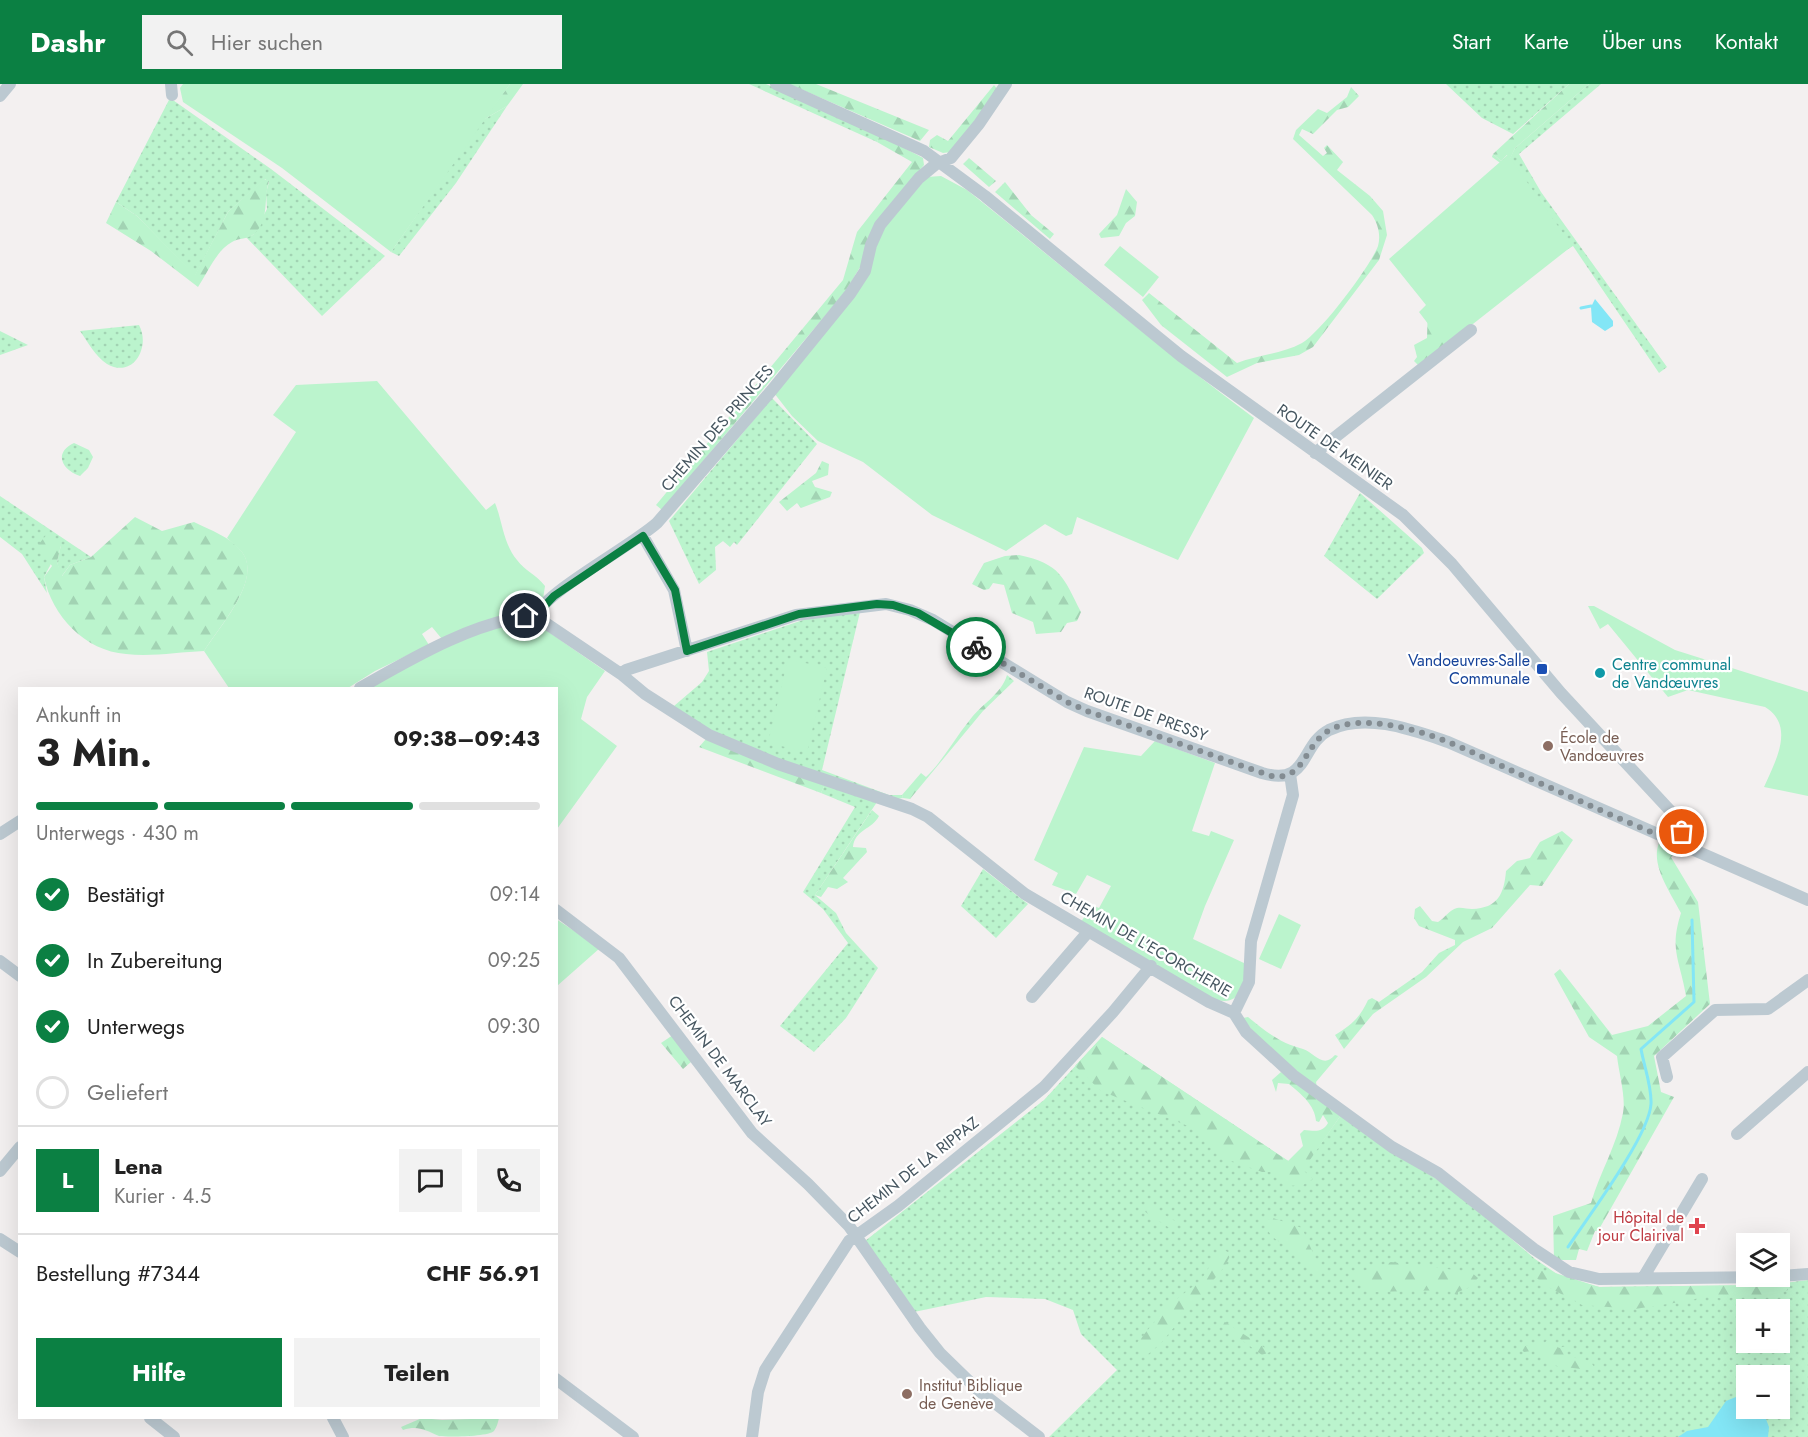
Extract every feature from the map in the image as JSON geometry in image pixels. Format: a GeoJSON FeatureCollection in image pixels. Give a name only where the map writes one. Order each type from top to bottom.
{"type":"FeatureCollection","features":[{"type":"Feature","properties":{"kind":"street"},"geometry":{"type":"LineString","coordinates":[[0,96],[10,84]]}},
{"type":"Feature","properties":{"kind":"street","name":"ROUTE DE MEINIER"},"geometry":{"type":"LineString","coordinates":[[776,84],[908,141],[940,162],[1181,356],[1390,505],[1438,548],[1576,710],[1677,818],[1681,827],[1680,844]]}},
{"type":"Feature","properties":{"kind":"street","name":"CHEMIN DES PRINCES"},"geometry":{"type":"LineString","coordinates":[[535,616],[554,596],[643,536],[772,390],[843,304],[865,271],[871,245],[880,225],[919,178],[940,162],[951,158],[1006,84]]}},
{"type":"Feature","properties":{"kind":"street"},"geometry":{"type":"LineString","coordinates":[[1315,453],[1470,330]]}},
{"type":"Feature","properties":{"kind":"street"},"geometry":{"type":"LineString","coordinates":[[643,536],[675,590],[687,651]]}},
{"type":"Feature","properties":{"kind":"street","name":"ROUTE DE PRESSY"},"geometry":{"type":"LineString","coordinates":[[621,674],[626,670],[799,614],[886,604],[910,610],[933,620],[1025,677],[1087,711],[1271,776],[1290,774]]}},
{"type":"Feature","properties":{"kind":"street"},"geometry":{"type":"LineString","coordinates":[[362,687],[437,647],[510,618],[535,616],[621,674]]}},
{"type":"Feature","properties":{"kind":"street","name":"CHEMIN DE L'ECORCHERIE"},"geometry":{"type":"LineString","coordinates":[[621,674],[633,686],[709,735],[778,764],[920,812],[1014,886],[1209,1002],[1234,1013],[1246,1032],[1293,1075],[1392,1147],[1420,1161],[1471,1197],[1555,1265],[1575,1275],[1592,1278],[1769,1277],[1808,1274]]}},
{"type":"Feature","properties":{"kind":"street"},"geometry":{"type":"LineString","coordinates":[[1014,685],[1025,677]]}},
{"type":"Feature","properties":{"kind":"street"},"geometry":{"type":"LineString","coordinates":[[1234,1013],[1249,982],[1251,941],[1293,795],[1290,774],[1303,763],[1322,735],[1330,730],[1353,724],[1393,726],[1448,742],[1808,900]]}},
{"type":"Feature","properties":{"kind":"street"},"geometry":{"type":"LineString","coordinates":[[0,834],[18,826]]}},
{"type":"Feature","properties":{"kind":"street","name":"CHEMIN DE MARCLAY"},"geometry":{"type":"LineString","coordinates":[[558,912],[620,958],[752,1133],[808,1184],[856,1236],[940,1353],[978,1390],[1039,1437]]}},
{"type":"Feature","properties":{"kind":"street"},"geometry":{"type":"LineString","coordinates":[[1032,996],[1088,932]]}},
{"type":"Feature","properties":{"kind":"street"},"geometry":{"type":"LineString","coordinates":[[0,961],[18,974]]}},
{"type":"Feature","properties":{"kind":"street","name":"CHEMIN DE LA RIPPAZ"},"geometry":{"type":"LineString","coordinates":[[752,1437],[758,1392],[765,1370],[837,1258],[856,1236],[898,1206],[1044,1087],[1113,1012],[1151,966]]}},
{"type":"Feature","properties":{"kind":"street"},"geometry":{"type":"LineString","coordinates":[[1667,1077],[1662,1057],[1715,1010],[1768,1009],[1808,980]]}},
{"type":"Feature","properties":{"kind":"street"},"geometry":{"type":"LineString","coordinates":[[1737,1134],[1808,1072]]}},
{"type":"Feature","properties":{"kind":"street"},"geometry":{"type":"LineString","coordinates":[[0,1150],[15,1152]]}},
{"type":"Feature","properties":{"kind":"street"},"geometry":{"type":"LineString","coordinates":[[0,1171],[15,1152]]}},
{"type":"Feature","properties":{"kind":"street"},"geometry":{"type":"LineString","coordinates":[[1643,1278],[1702,1179]]}},
{"type":"Feature","properties":{"kind":"street"},"geometry":{"type":"LineString","coordinates":[[0,1239],[18,1251]]}},
{"type":"Feature","properties":{"kind":"street"},"geometry":{"type":"LineString","coordinates":[[558,1381],[633,1437]]}},
{"type":"Feature","properties":{"kind":"street"},"geometry":{"type":"LineString","coordinates":[[151,1419],[174,1437]]}},
{"type":"Feature","properties":{"kind":"street"},"geometry":{"type":"LineString","coordinates":[[334,1419],[343,1437]]}},
{"type":"Feature","properties":{"kind":"green space"},"geometry":{"type":"Polygon","coordinates":[[[183,84],[510,84],[391,252],[282,168],[183,102],[180,88],[183,84]]]}},
{"type":"Feature","properties":{"kind":"green space"},"geometry":{"type":"Polygon","coordinates":[[[510,84],[523,84],[507,106],[483,120],[510,84]]]}},
{"type":"Feature","properties":{"kind":"green space"},"geometry":{"type":"Polygon","coordinates":[[[749,84],[766,84],[880,135],[877,142],[749,84]]]}},
{"type":"Feature","properties":{"kind":"green space"},"geometry":{"type":"Polygon","coordinates":[[[789,84],[816,84],[929,130],[920,141],[789,84]]]}},
{"type":"Feature","properties":{"kind":"green space"},"geometry":{"type":"Polygon","coordinates":[[[1446,84],[1569,84],[1513,134],[1482,118],[1446,84]]]}},
{"type":"Feature","properties":{"kind":"green space"},"geometry":{"type":"Polygon","coordinates":[[[1569,84],[1589,84],[1515,148],[1510,159],[1507,155],[1501,161],[1493,154],[1569,84]]]}},
{"type":"Feature","properties":{"kind":"green space"},"geometry":{"type":"Polygon","coordinates":[[[1589,84],[1601,84],[1519,154],[1541,192],[1667,367],[1659,373],[1573,246],[1560,254],[1503,165],[1492,157],[1493,154],[1501,161],[1508,155],[1510,158],[1515,148],[1589,84]]]}},
{"type":"Feature","properties":{"kind":"green space"},"geometry":{"type":"Polygon","coordinates":[[[994,85],[998,90],[951,152],[943,153],[929,147],[930,140],[937,135],[948,141],[994,85]]]}},
{"type":"Feature","properties":{"kind":"green space"},"geometry":{"type":"Polygon","coordinates":[[[1351,87],[1359,96],[1348,107],[1337,110],[1313,134],[1302,129],[1299,135],[1323,156],[1327,153],[1324,148],[1327,145],[1343,162],[1337,170],[1370,196],[1383,211],[1387,235],[1379,260],[1313,347],[1299,355],[1257,363],[1227,377],[1161,325],[1142,300],[1149,293],[1237,363],[1294,347],[1310,337],[1321,326],[1373,256],[1378,246],[1379,234],[1372,215],[1293,139],[1296,130],[1318,109],[1327,113],[1347,97],[1351,87]]]}},
{"type":"Feature","properties":{"kind":"green space"},"geometry":{"type":"Polygon","coordinates":[[[170,98],[271,169],[385,256],[322,316],[246,237],[253,235],[267,209],[266,193],[269,182],[265,179],[228,212],[195,276],[137,216],[116,202],[170,98]]]}},
{"type":"Feature","properties":{"kind":"green space"},"geometry":{"type":"Polygon","coordinates":[[[507,106],[456,183],[399,256],[391,252],[483,120],[507,106]]]}},
{"type":"Feature","properties":{"kind":"green space"},"geometry":{"type":"Polygon","coordinates":[[[880,135],[923,158],[924,165],[877,221],[862,264],[845,292],[662,510],[656,505],[843,280],[857,232],[912,162],[877,142],[880,135]]]}},
{"type":"Feature","properties":{"kind":"green space"},"geometry":{"type":"Polygon","coordinates":[[[1508,155],[1572,246],[1445,346],[1419,312],[1426,305],[1389,259],[1508,155]]]}},
{"type":"Feature","properties":{"kind":"green space"},"geometry":{"type":"Polygon","coordinates":[[[969,158],[996,181],[989,187],[963,164],[969,158]]]}},
{"type":"Feature","properties":{"kind":"green space"},"geometry":{"type":"Polygon","coordinates":[[[941,176],[967,190],[1145,334],[1254,418],[1178,560],[1077,517],[1072,534],[1066,536],[1045,524],[1006,551],[932,515],[863,462],[818,441],[792,416],[774,393],[860,287],[883,229],[927,177],[941,176]]]}},
{"type":"Feature","properties":{"kind":"green space"},"geometry":{"type":"Polygon","coordinates":[[[264,179],[269,181],[264,216],[259,228],[252,236],[226,246],[198,287],[151,251],[106,223],[116,202],[137,216],[195,275],[228,212],[264,179]]]}},
{"type":"Feature","properties":{"kind":"green space"},"geometry":{"type":"Polygon","coordinates":[[[1005,182],[1031,215],[1054,234],[1050,239],[995,192],[1005,182]]]}},
{"type":"Feature","properties":{"kind":"green space"},"geometry":{"type":"Polygon","coordinates":[[[1126,189],[1137,202],[1135,216],[1126,223],[1119,236],[1101,238],[1099,234],[1117,215],[1126,189]]]}},
{"type":"Feature","properties":{"kind":"green space"},"geometry":{"type":"Polygon","coordinates":[[[1120,246],[1159,277],[1143,297],[1104,265],[1120,246]]]}},
{"type":"Feature","properties":{"kind":"green space"},"geometry":{"type":"Polygon","coordinates":[[[1560,254],[1418,365],[1414,361],[1417,357],[1414,345],[1427,338],[1428,305],[1560,254]]]}},
{"type":"Feature","properties":{"kind":"green space"},"geometry":{"type":"Polygon","coordinates":[[[139,325],[143,342],[141,351],[132,364],[116,368],[107,364],[95,353],[80,331],[139,325]]]}},
{"type":"Feature","properties":{"kind":"green space"},"geometry":{"type":"Polygon","coordinates":[[[0,331],[28,345],[0,355],[0,331]]]}},
{"type":"Feature","properties":{"kind":"green space"},"geometry":{"type":"Polygon","coordinates":[[[377,381],[486,510],[495,503],[512,553],[520,564],[545,586],[543,599],[442,639],[432,627],[422,634],[429,645],[375,671],[350,687],[228,687],[204,651],[237,602],[247,575],[247,562],[241,551],[227,538],[296,432],[273,415],[296,385],[377,381]]]}},
{"type":"Feature","properties":{"kind":"green space"},"geometry":{"type":"Polygon","coordinates":[[[772,398],[817,444],[737,545],[734,542],[730,547],[723,541],[715,547],[716,570],[699,584],[669,521],[772,398]]]}},
{"type":"Feature","properties":{"kind":"green space"},"geometry":{"type":"Polygon","coordinates":[[[74,443],[89,450],[93,457],[88,468],[80,476],[69,470],[62,461],[67,447],[74,443]]]}},
{"type":"Feature","properties":{"kind":"green space"},"geometry":{"type":"Polygon","coordinates":[[[822,461],[829,464],[828,475],[812,481],[815,487],[832,492],[830,497],[801,508],[797,503],[787,511],[779,502],[816,473],[822,461]]]}},
{"type":"Feature","properties":{"kind":"green space"},"geometry":{"type":"Polygon","coordinates":[[[1360,493],[1422,548],[1424,553],[1377,599],[1324,556],[1360,493]]]}},
{"type":"Feature","properties":{"kind":"green space"},"geometry":{"type":"Polygon","coordinates":[[[0,496],[91,557],[70,565],[61,577],[57,562],[61,545],[44,577],[47,593],[22,554],[0,537],[0,496]]]}},
{"type":"Feature","properties":{"kind":"green space"},"geometry":{"type":"Polygon","coordinates":[[[135,517],[162,531],[194,522],[226,538],[242,552],[247,563],[247,575],[243,589],[237,603],[204,651],[145,655],[111,651],[84,639],[63,618],[54,605],[44,577],[52,566],[38,545],[48,533],[61,545],[57,562],[62,576],[70,565],[91,557],[135,517]]]}},
{"type":"Feature","properties":{"kind":"green space"},"geometry":{"type":"Polygon","coordinates":[[[1019,555],[1044,563],[1059,574],[1081,612],[1077,621],[1067,623],[1061,632],[1036,634],[1033,622],[1012,613],[1004,585],[993,583],[989,589],[984,590],[972,584],[984,563],[1005,556],[1019,555]]]}},
{"type":"Feature","properties":{"kind":"green space"},"geometry":{"type":"Polygon","coordinates":[[[1588,606],[1594,606],[1675,650],[1808,692],[1808,796],[1764,787],[1777,756],[1781,734],[1774,715],[1765,707],[1688,690],[1668,697],[1608,624],[1600,629],[1588,606]]]}},
{"type":"Feature","properties":{"kind":"green space"},"geometry":{"type":"Polygon","coordinates":[[[860,612],[822,770],[889,795],[902,795],[903,798],[896,799],[787,763],[701,728],[637,685],[632,677],[642,687],[674,706],[702,682],[709,671],[707,652],[812,617],[860,612]]]}},
{"type":"Feature","properties":{"kind":"green space"},"geometry":{"type":"Polygon","coordinates":[[[524,622],[540,626],[605,671],[587,697],[581,719],[617,746],[558,828],[558,687],[370,687],[443,648],[504,626],[524,622]]]}},
{"type":"Feature","properties":{"kind":"green space"},"geometry":{"type":"Polygon","coordinates":[[[788,659],[827,668],[807,752],[768,743],[788,659]]]}},
{"type":"Feature","properties":{"kind":"green space"},"geometry":{"type":"Polygon","coordinates":[[[1007,675],[1014,681],[983,711],[910,799],[903,798],[902,795],[921,773],[926,777],[932,771],[974,715],[996,694],[1007,675]]]}},
{"type":"Feature","properties":{"kind":"green space"},"geometry":{"type":"Polygon","coordinates":[[[706,739],[825,784],[821,793],[699,747],[706,739]]]}},
{"type":"Feature","properties":{"kind":"green space"},"geometry":{"type":"Polygon","coordinates":[[[1155,741],[1215,763],[1192,831],[1209,836],[1211,831],[1234,840],[1193,939],[1246,964],[1241,990],[1237,996],[1226,1001],[1208,997],[1081,922],[1092,905],[1099,908],[1111,886],[1087,875],[1076,894],[1052,885],[1058,873],[1034,860],[1084,747],[1141,756],[1155,741]]]}},
{"type":"Feature","properties":{"kind":"green space"},"geometry":{"type":"Polygon","coordinates":[[[825,784],[877,802],[815,895],[836,913],[846,933],[878,968],[846,1018],[814,1052],[780,1026],[848,943],[823,909],[803,892],[855,807],[821,793],[825,784]]]}},
{"type":"Feature","properties":{"kind":"green space"},"geometry":{"type":"Polygon","coordinates":[[[872,810],[879,816],[860,833],[853,847],[866,848],[867,852],[843,878],[848,882],[837,889],[828,887],[821,897],[815,895],[872,810]]]}},
{"type":"Feature","properties":{"kind":"green space"},"geometry":{"type":"Polygon","coordinates":[[[1562,831],[1573,840],[1542,886],[1530,885],[1492,928],[1463,942],[1426,977],[1373,1014],[1344,1049],[1335,1035],[1346,1028],[1362,1012],[1368,1000],[1372,998],[1379,1002],[1422,972],[1439,953],[1455,945],[1455,940],[1419,926],[1414,918],[1415,909],[1420,906],[1432,921],[1438,922],[1457,908],[1481,908],[1494,903],[1504,886],[1506,871],[1517,861],[1530,858],[1540,842],[1562,831]]]}},
{"type":"Feature","properties":{"kind":"green space"},"geometry":{"type":"Polygon","coordinates":[[[1659,843],[1676,853],[1671,857],[1698,902],[1710,1004],[1654,1056],[1661,1092],[1674,1097],[1598,1231],[1595,1231],[1587,1251],[1579,1249],[1576,1260],[1554,1260],[1553,1216],[1591,1203],[1617,1136],[1624,1107],[1617,1056],[1589,1037],[1554,974],[1560,969],[1612,1035],[1648,1026],[1686,996],[1676,946],[1681,913],[1659,870],[1657,852],[1659,843]]]}},
{"type":"Feature","properties":{"kind":"green space"},"geometry":{"type":"Polygon","coordinates":[[[983,869],[1028,904],[996,938],[961,906],[983,869]]]}},
{"type":"Feature","properties":{"kind":"green space"},"geometry":{"type":"Polygon","coordinates":[[[1279,914],[1301,925],[1281,969],[1259,959],[1279,914]]]}},
{"type":"Feature","properties":{"kind":"green space"},"geometry":{"type":"Polygon","coordinates":[[[558,920],[600,948],[558,985],[558,920]]]}},
{"type":"Feature","properties":{"kind":"green space"},"geometry":{"type":"Polygon","coordinates":[[[1248,1017],[1287,1044],[1307,1051],[1319,1059],[1327,1061],[1335,1055],[1338,1056],[1316,1082],[1317,1088],[1257,1037],[1243,1018],[1248,1017]]]}},
{"type":"Feature","properties":{"kind":"green space"},"geometry":{"type":"Polygon","coordinates":[[[673,1035],[691,1062],[683,1069],[661,1043],[673,1035]]]}},
{"type":"Feature","properties":{"kind":"green space"},"geometry":{"type":"Polygon","coordinates":[[[1102,1037],[1302,1170],[1341,1115],[1460,1195],[1535,1259],[1560,1276],[1599,1287],[1790,1287],[1790,1282],[1808,1280],[1808,1437],[1049,1437],[1117,1370],[1081,1334],[1073,1310],[1045,1299],[986,1297],[914,1312],[865,1241],[1044,1100],[1102,1037]]]}},
{"type":"Feature","properties":{"kind":"green space"},"geometry":{"type":"Polygon","coordinates":[[[1102,1037],[1288,1161],[1303,1146],[1300,1134],[1304,1130],[1321,1130],[1328,1123],[1323,1115],[1319,1122],[1316,1121],[1310,1105],[1289,1084],[1278,1083],[1276,1092],[1272,1080],[1281,1072],[1341,1115],[1303,1170],[1313,1179],[1303,1185],[1287,1186],[1271,1172],[1262,1172],[1226,1159],[1193,1128],[1101,1091],[1075,1066],[1102,1037]]]}},
{"type":"Feature","properties":{"kind":"green space"},"geometry":{"type":"Polygon","coordinates":[[[1148,1206],[1177,1222],[1177,1225],[1171,1229],[1144,1211],[1148,1206]]]}},
{"type":"Feature","properties":{"kind":"green space"},"geometry":{"type":"Polygon","coordinates":[[[1273,1218],[1302,1228],[1321,1271],[1317,1273],[1313,1271],[1292,1250],[1271,1235],[1268,1231],[1267,1220],[1273,1218]]]}},
{"type":"Feature","properties":{"kind":"green space"},"geometry":{"type":"Polygon","coordinates":[[[1221,1248],[1231,1254],[1225,1266],[1161,1343],[1146,1356],[1135,1345],[1168,1306],[1201,1280],[1221,1248]]]}},
{"type":"Feature","properties":{"kind":"green space"},"geometry":{"type":"Polygon","coordinates":[[[1391,1262],[1471,1272],[1478,1278],[1470,1287],[1458,1292],[1458,1296],[1447,1290],[1374,1292],[1356,1280],[1357,1273],[1391,1262]]]}},
{"type":"Feature","properties":{"kind":"green space"},"geometry":{"type":"Polygon","coordinates":[[[1535,1271],[1549,1271],[1599,1287],[1736,1285],[1787,1287],[1788,1290],[1777,1295],[1739,1295],[1727,1299],[1702,1296],[1693,1300],[1635,1309],[1582,1305],[1546,1286],[1532,1274],[1535,1271]]]}},
{"type":"Feature","properties":{"kind":"green space"},"geometry":{"type":"Polygon","coordinates":[[[1222,1320],[1273,1351],[1262,1355],[1221,1325],[1222,1320]]]}},
{"type":"Feature","properties":{"kind":"green space"},"geometry":{"type":"Polygon","coordinates":[[[1549,1339],[1559,1348],[1566,1346],[1563,1352],[1567,1356],[1590,1361],[1597,1371],[1557,1366],[1542,1359],[1539,1350],[1524,1352],[1522,1350],[1524,1346],[1544,1343],[1549,1339]]]}},
{"type":"Feature","properties":{"kind":"green space"},"geometry":{"type":"Polygon","coordinates":[[[420,1419],[499,1419],[494,1431],[476,1435],[439,1436],[421,1429],[403,1430],[401,1427],[420,1419]]]}},
{"type":"Feature","properties":{"kind":"water"},"geometry":{"type":"Polygon","coordinates":[[[1595,299],[1613,321],[1613,326],[1605,331],[1592,322],[1591,307],[1595,299]]]}},
{"type":"Feature","properties":{"kind":"water"},"geometry":{"type":"Polygon","coordinates":[[[1736,1397],[1736,1419],[1766,1419],[1769,1427],[1768,1437],[1678,1437],[1687,1431],[1708,1427],[1726,1401],[1736,1397]]]}},
{"type":"Feature","properties":{"kind":"waterway"},"geometry":{"type":"LineString","coordinates":[[1581,308],[1591,306]]}},
{"type":"Feature","properties":{"kind":"waterway"},"geometry":{"type":"LineString","coordinates":[[1568,1247],[1616,1176],[1648,1118],[1651,1097],[1641,1049],[1694,1002],[1692,920]]}},
{"type":"Feature","properties":{"kind":"way so far"},"geometry":{"type":"LineString","coordinates":[[976,647],[1067,702],[1087,711],[1271,776],[1281,777],[1295,771],[1322,735],[1330,730],[1353,724],[1379,724],[1448,742],[1680,844],[1682,832]]}},
{"type":"Feature","properties":{"kind":"place","name":"Vandoeuvres-Salle Communale"},"geometry":{"type":"Point","coordinates":[1542,669]}},
{"type":"Feature","properties":{"kind":"place","name":"Centre communal de Vandœuvres"},"geometry":{"type":"Point","coordinates":[1600,673]}},
{"type":"Feature","properties":{"kind":"place","name":"École de Vandœuvres"},"geometry":{"type":"Point","coordinates":[1548,746]}},
{"type":"Feature","properties":{"kind":"place","name":"Hôpital de jour Clairival"},"geometry":{"type":"Point","coordinates":[1697,1226]}},
{"type":"Feature","properties":{"kind":"place","name":"Institut Biblique de Genève"},"geometry":{"type":"Point","coordinates":[907,1394]}},
{"type":"Feature","properties":{"kind":"route"},"geometry":{"type":"LineString","coordinates":[[525,616],[535,616],[542,606],[554,596],[643,536],[675,590],[687,651],[799,614],[877,604],[900,606],[918,613],[976,647]]}}]}
